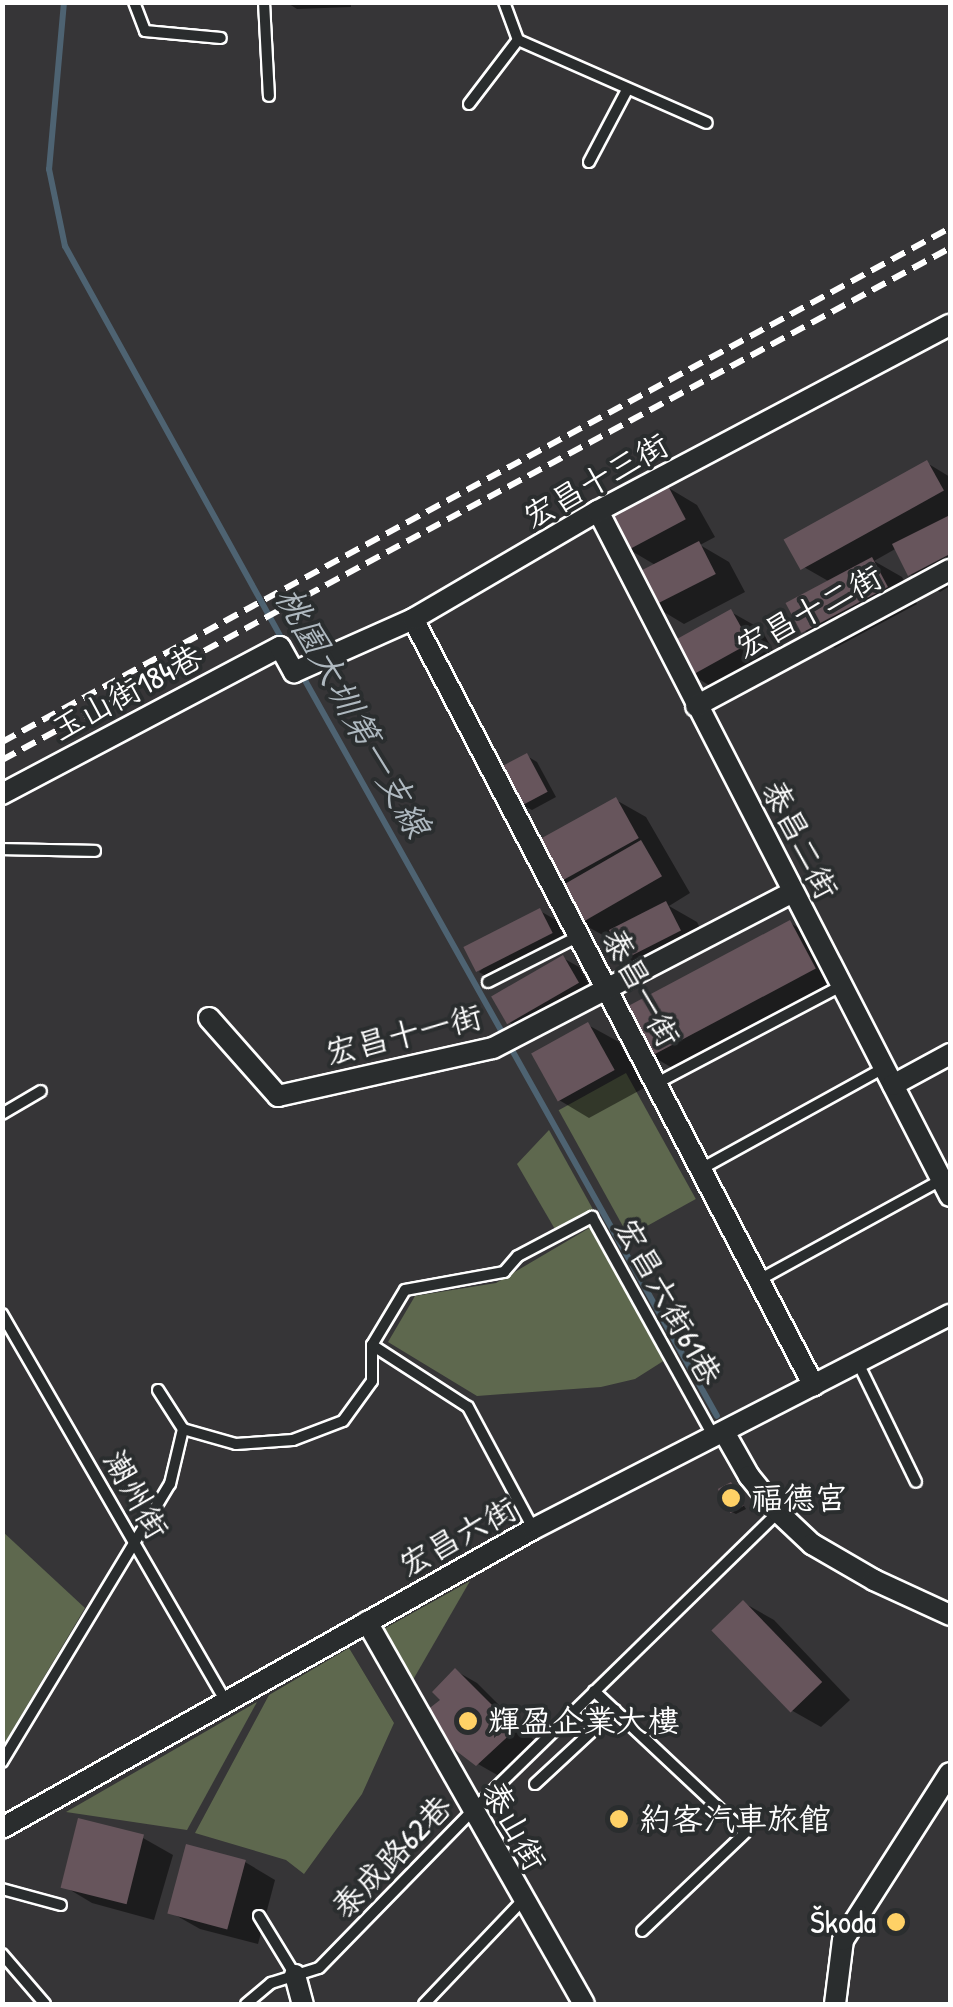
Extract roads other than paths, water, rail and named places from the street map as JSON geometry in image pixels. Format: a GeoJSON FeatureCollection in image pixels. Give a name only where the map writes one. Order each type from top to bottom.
{"type":"FeatureCollection","features":[{"type":"Feature","properties":{"kind":"street","name":"宏昌十三街"},"geometry":{"type":"LineString","coordinates":[[280,647],[301,669],[414,619],[598,512],[950,324]]}},
{"type":"Feature","properties":{"kind":"street","name":"泰昌二街"},"geometry":{"type":"LineString","coordinates":[[598,512],[946,1188]]}},
{"type":"Feature","properties":{"kind":"street","name":"宏昌十二街"},"geometry":{"type":"LineString","coordinates":[[696,706],[950,570]]}},
{"type":"Feature","properties":{"kind":"street","name":"泰昌一街"},"geometry":{"type":"LineString","coordinates":[[414,619],[814,1386]]}},
{"type":"Feature","properties":{"kind":"street","name":"玉山街184巷"},"geometry":{"type":"LineString","coordinates":[[2,794],[280,647]]}},
{"type":"Feature","properties":{"kind":"street","name":"宏昌十一街"},"geometry":{"type":"LineString","coordinates":[[210,1018],[278,1096],[505,1042],[793,892]]}},
{"type":"Feature","properties":{"kind":"street"},"geometry":{"type":"LineString","coordinates":[[888,1076],[950,1054]]}},
{"type":"Feature","properties":{"kind":"street","name":"宏昌六街"},"geometry":{"type":"LineString","coordinates":[[2,1828],[533,1529],[950,1315]]}},
{"type":"Feature","properties":{"kind":"street"},"geometry":{"type":"LineString","coordinates":[[725,1432],[749,1476],[778,1512],[812,1544],[874,1580],[950,1616]]}},
{"type":"Feature","properties":{"kind":"street","name":"泰山街"},"geometry":{"type":"LineString","coordinates":[[367,1622],[522,1902],[584,2004]]}},
{"type":"Feature","properties":{"kind":"street"},"geometry":{"type":"LineString","coordinates":[[835,2004],[843,1940],[950,1773]]}},
{"type":"Feature","properties":{"kind":"street"},"geometry":{"type":"LineString","coordinates":[[295,1975],[302,2004]]}},
{"type":"Feature","properties":{"kind":"lane"},"geometry":{"type":"LineString","coordinates":[[134,2],[145,31],[221,38]]}},
{"type":"Feature","properties":{"kind":"lane"},"geometry":{"type":"LineString","coordinates":[[264,2],[269,96]]}},
{"type":"Feature","properties":{"kind":"lane"},"geometry":{"type":"LineString","coordinates":[[504,2],[518,40],[706,123]]}},
{"type":"Feature","properties":{"kind":"lane"},"geometry":{"type":"LineString","coordinates":[[469,104],[518,40]]}},
{"type":"Feature","properties":{"kind":"lane"},"geometry":{"type":"LineString","coordinates":[[590,162],[626,90]]}},
{"type":"Feature","properties":{"kind":"lane"},"geometry":{"type":"LineString","coordinates":[[2,849],[94,851]]}},
{"type":"Feature","properties":{"kind":"lane"},"geometry":{"type":"LineString","coordinates":[[488,982],[580,936]]}},
{"type":"Feature","properties":{"kind":"lane"},"geometry":{"type":"LineString","coordinates":[[656,1084],[841,986]]}},
{"type":"Feature","properties":{"kind":"lane"},"geometry":{"type":"LineString","coordinates":[[701,1169],[888,1076]]}},
{"type":"Feature","properties":{"kind":"lane"},"geometry":{"type":"LineString","coordinates":[[2,1114],[41,1091]]}},
{"type":"Feature","properties":{"kind":"lane"},"geometry":{"type":"LineString","coordinates":[[758,1280],[946,1188]]}},
{"type":"Feature","properties":{"kind":"lane","name":"宏昌六街61巷"},"geometry":{"type":"LineString","coordinates":[[372,1346],[405,1290],[504,1272],[518,1256],[592,1217],[725,1432]]}},
{"type":"Feature","properties":{"kind":"lane","name":"潮州街"},"geometry":{"type":"LineString","coordinates":[[2,1314],[226,1702]]}},
{"type":"Feature","properties":{"kind":"lane"},"geometry":{"type":"LineString","coordinates":[[158,1390],[183,1429],[236,1444],[294,1440],[343,1420],[372,1382],[372,1346]]}},
{"type":"Feature","properties":{"kind":"lane"},"geometry":{"type":"LineString","coordinates":[[372,1346],[468,1407],[533,1529]]}},
{"type":"Feature","properties":{"kind":"lane"},"geometry":{"type":"LineString","coordinates":[[858,1363],[916,1482]]}},
{"type":"Feature","properties":{"kind":"lane"},"geometry":{"type":"LineString","coordinates":[[2,1762],[170,1484],[183,1429]]}},
{"type":"Feature","properties":{"kind":"lane","name":"泰成路62巷"},"geometry":{"type":"LineString","coordinates":[[246,2004],[271,1983],[319,1968],[472,1811],[778,1512]]}},
{"type":"Feature","properties":{"kind":"lane"},"geometry":{"type":"LineString","coordinates":[[594,1691],[745,1833],[642,1931]]}},
{"type":"Feature","properties":{"kind":"lane"},"geometry":{"type":"LineString","coordinates":[[534,1784],[615,1710]]}},
{"type":"Feature","properties":{"kind":"lane"},"geometry":{"type":"LineString","coordinates":[[2,1889],[61,1905]]}},
{"type":"Feature","properties":{"kind":"lane"},"geometry":{"type":"LineString","coordinates":[[424,2004],[522,1902]]}},
{"type":"Feature","properties":{"kind":"lane"},"geometry":{"type":"LineString","coordinates":[[259,1916],[295,1975]]}},
{"type":"Feature","properties":{"kind":"lane"},"geometry":{"type":"LineString","coordinates":[[2,1954],[45,2004]]}},
{"type":"Feature","properties":{"kind":"waterway","name":"桃園大圳第一支線"},"geometry":{"type":"LineString","coordinates":[[64,2],[49,169],[65,246],[284,642]]}},
{"type":"Feature","properties":{"kind":"waterway","name":"桃園大圳第一支線"},"geometry":{"type":"LineString","coordinates":[[302,675],[717,1416]]}},
{"type":"Feature","properties":{"kind":"railway"},"geometry":{"type":"LineString","coordinates":[[2,742],[950,228]]}},
{"type":"Feature","properties":{"kind":"railway"},"geometry":{"type":"LineString","coordinates":[[2,760],[950,248]]}},
{"type":"Feature","properties":{"kind":"place","name":"福德宮"},"geometry":{"type":"Point","coordinates":[731,1498]}},
{"type":"Feature","properties":{"kind":"place","name":"輝盈企業大樓"},"geometry":{"type":"Point","coordinates":[468,1721]}},
{"type":"Feature","properties":{"kind":"place","name":"約客汽車旅館"},"geometry":{"type":"Point","coordinates":[619,1819]}},
{"type":"Feature","properties":{"kind":"place","name":"Škoda"},"geometry":{"type":"Point","coordinates":[896,1922]}}]}
